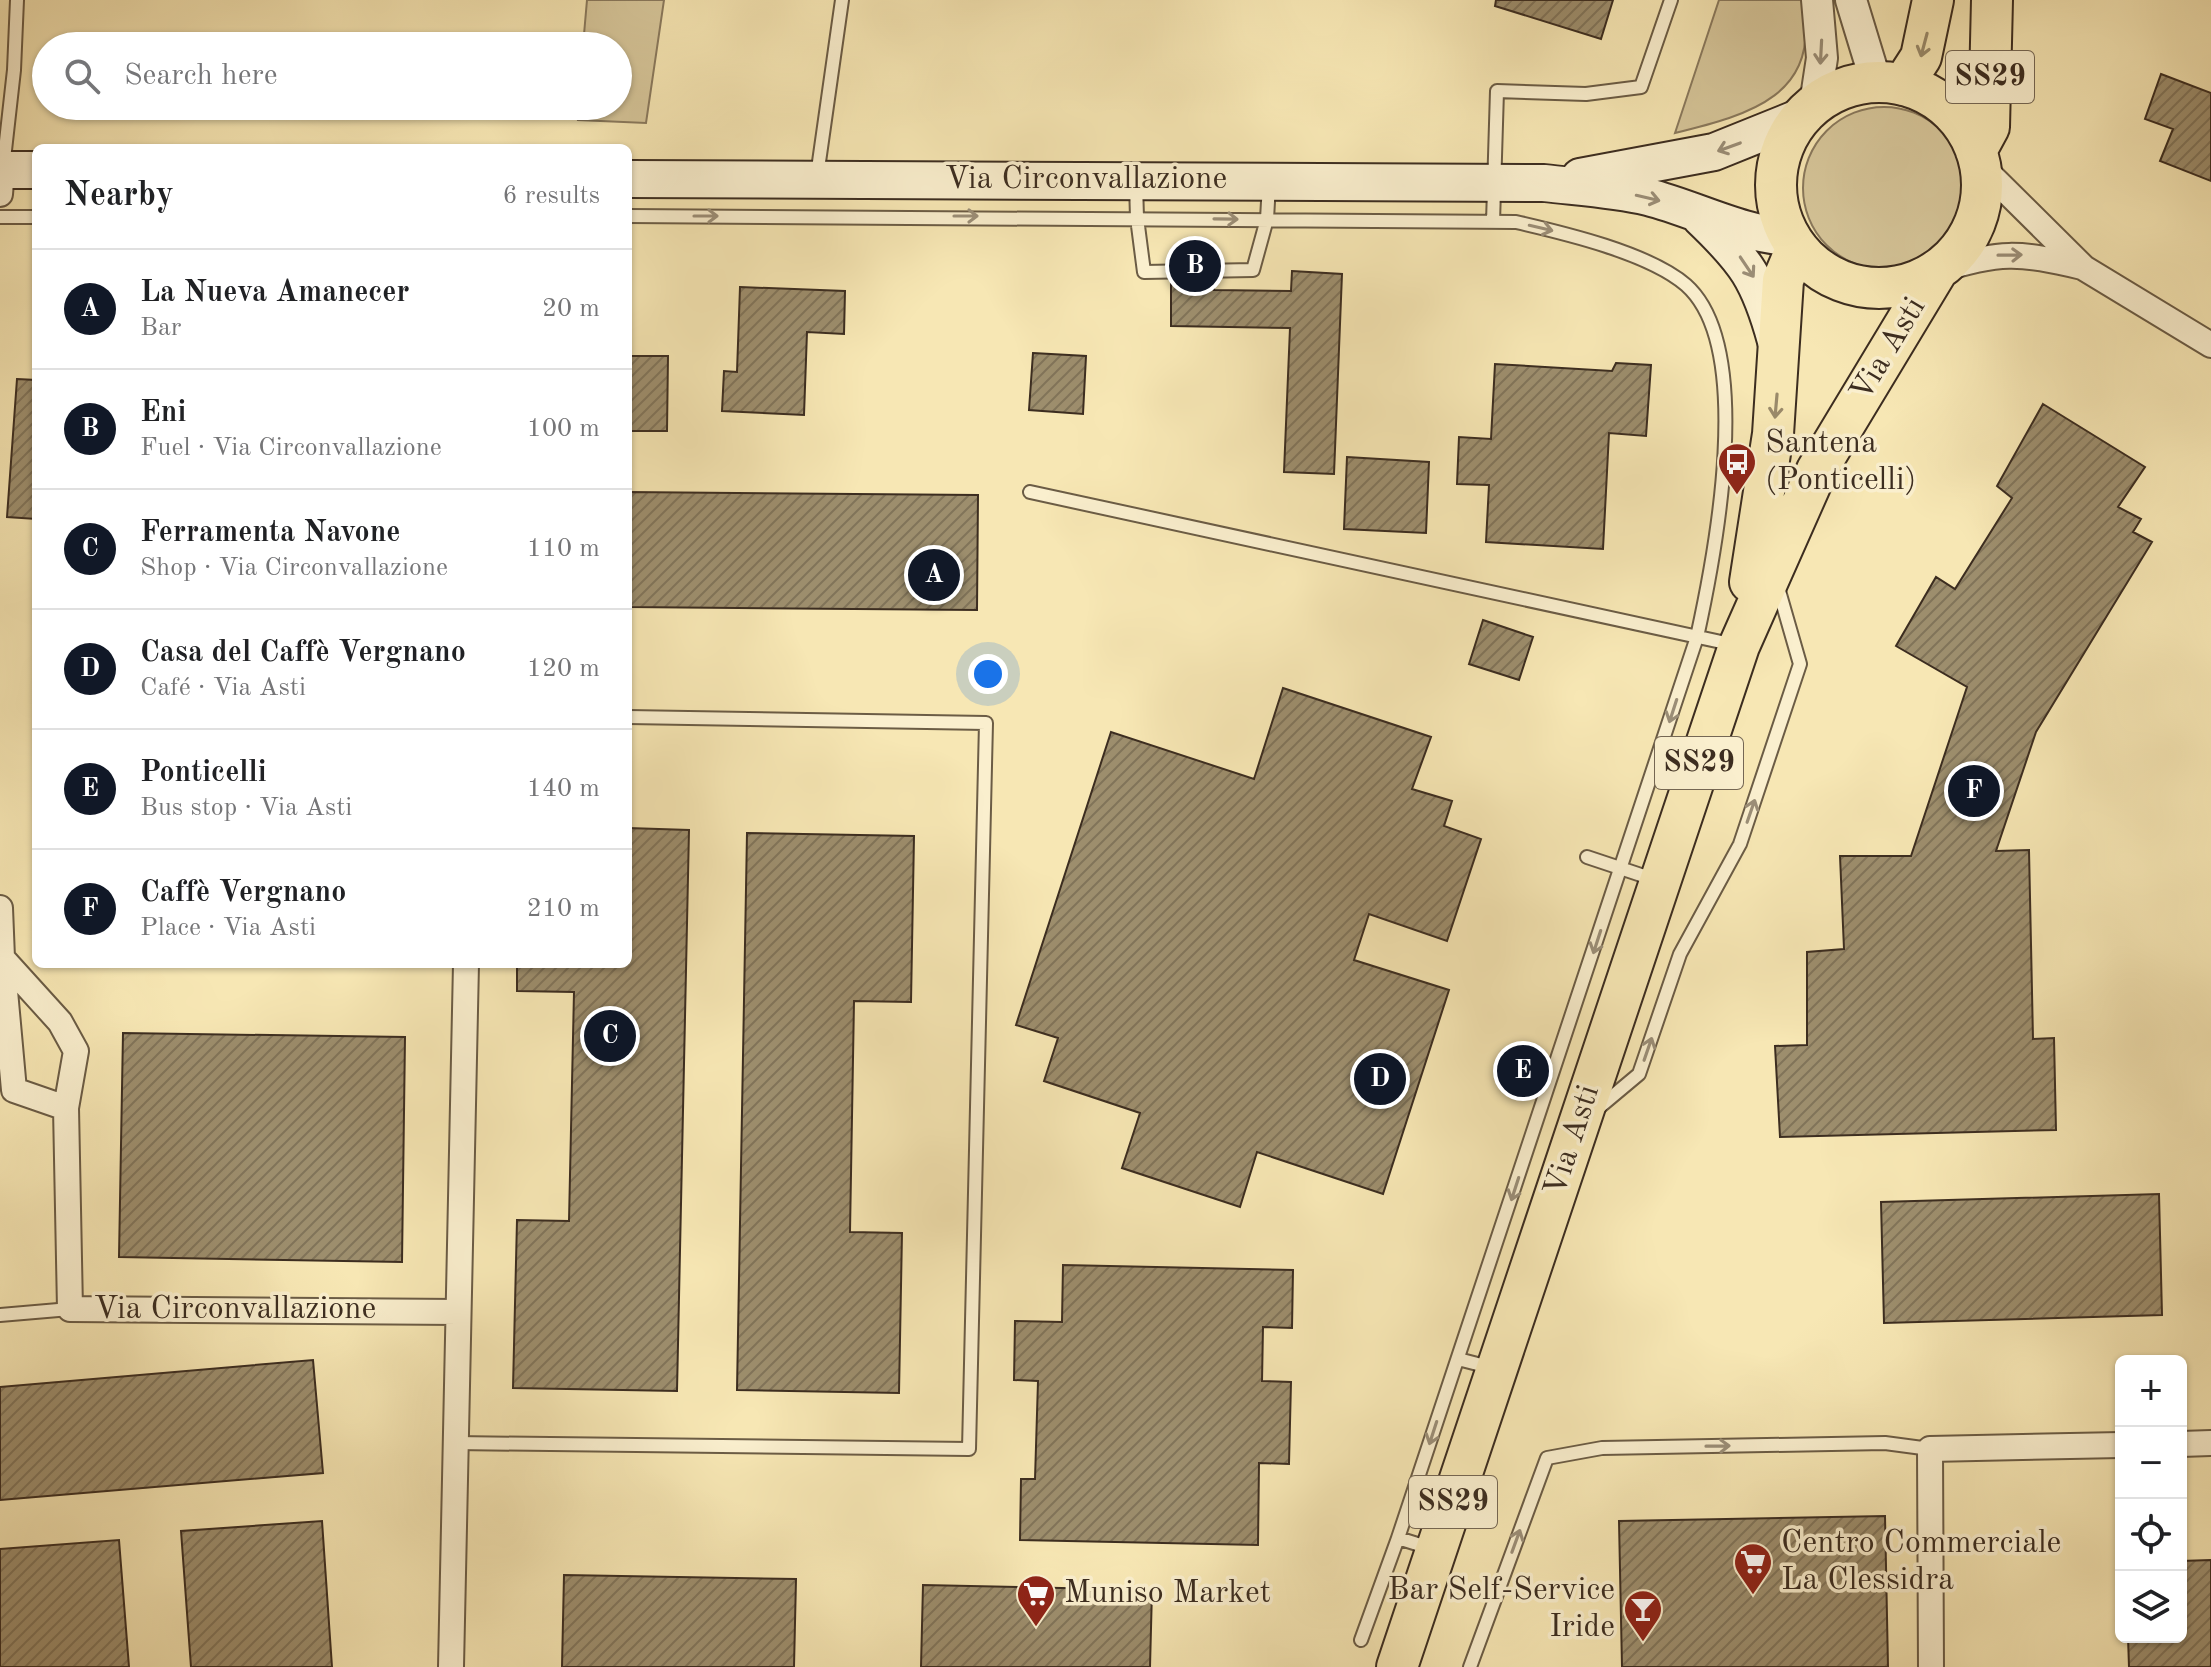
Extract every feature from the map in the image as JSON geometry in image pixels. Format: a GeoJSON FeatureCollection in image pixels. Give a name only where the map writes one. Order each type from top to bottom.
{"type":"FeatureCollection","features":[{"type":"Feature","properties":{"kind":"main road","name":"SS29"},"geometry":{"type":"LineString","coordinates":[[1890,83],[1921,57],[1933,0]]}},
{"type":"Feature","properties":{"kind":"main road","name":"SS29"},"geometry":{"type":"LineString","coordinates":[[1978,158],[1989,127],[1992,0]]}},
{"type":"Feature","properties":{"kind":"main road"},"geometry":{"type":"LineString","coordinates":[[1890,83],[1927,93],[1948,108],[1965,128],[1978,158],[1982,195],[1975,225],[1959,251],[1937,271],[1908,284],[1878,288],[1847,283],[1819,269],[1793,242],[1779,207],[1777,175],[1784,144],[1808,111],[1843,88],[1890,83]]}},
{"type":"Feature","properties":{"kind":"main road","name":"Via Circonvallazione"},"geometry":{"type":"LineString","coordinates":[[1544,183],[1714,152],[1808,111]]}},
{"type":"Feature","properties":{"kind":"main road","name":"Via Circonvallazione"},"geometry":{"type":"LineString","coordinates":[[632,179],[1544,183],[1645,196],[1694,210],[1762,236],[1793,242]]}},
{"type":"Feature","properties":{"kind":"main road"},"geometry":{"type":"LineString","coordinates":[[1694,210],[1737,252],[1752,272],[1764,298],[1780,356]]}},
{"type":"Feature","properties":{"kind":"main road","name":"Via Asti"},"geometry":{"type":"LineString","coordinates":[[1739,646],[1763,512],[1780,356],[1783,280],[1793,242]]}},
{"type":"Feature","properties":{"kind":"main road","name":"Via Asti"},"geometry":{"type":"LineString","coordinates":[[1403,1657],[1739,646],[1817,470],[1937,271]]}},
{"type":"Feature","properties":{"kind":"street"},"geometry":{"type":"LineString","coordinates":[[1808,111],[1822,58],[1817,0]]}},
{"type":"Feature","properties":{"kind":"street"},"geometry":{"type":"LineString","coordinates":[[1851,0],[1890,83]]}},
{"type":"Feature","properties":{"kind":"street"},"geometry":{"type":"LineString","coordinates":[[1978,158],[2084,268],[2211,345]]}},
{"type":"Feature","properties":{"kind":"street"},"geometry":{"type":"LineString","coordinates":[[1937,271],[1986,256],[2032,255],[2084,268]]}},
{"type":"Feature","properties":{"kind":"street"},"geometry":{"type":"LineString","coordinates":[[0,908],[14,1090],[66,1108]]}},
{"type":"Feature","properties":{"kind":"street","name":"Via Circonvallazione"},"geometry":{"type":"LineString","coordinates":[[2,958],[42,1006],[60,1022],[76,1051],[66,1108],[70,1309],[458,1312]]}},
{"type":"Feature","properties":{"kind":"street"},"geometry":{"type":"LineString","coordinates":[[451,1667],[466,968]]}},
{"type":"Feature","properties":{"kind":"street"},"geometry":{"type":"LineString","coordinates":[[10,1048],[42,1006]]}},
{"type":"Feature","properties":{"kind":"street"},"geometry":{"type":"LineString","coordinates":[[2187,1444],[2211,1443]]}},
{"type":"Feature","properties":{"kind":"street"},"geometry":{"type":"LineString","coordinates":[[1931,1667],[1930,1449],[2115,1445]]}},
{"type":"Feature","properties":{"kind":"lane"},"geometry":{"type":"LineString","coordinates":[[10,176],[17,0]]}},
{"type":"Feature","properties":{"kind":"lane"},"geometry":{"type":"LineString","coordinates":[[816,179],[842,0]]}},
{"type":"Feature","properties":{"kind":"lane"},"geometry":{"type":"LineString","coordinates":[[1493,222],[1497,91],[1586,94],[1641,87],[1671,0]]}},
{"type":"Feature","properties":{"kind":"lane"},"geometry":{"type":"LineString","coordinates":[[1136,180],[1144,272],[1253,270],[1267,219],[1270,180]]}},
{"type":"Feature","properties":{"kind":"lane"},"geometry":{"type":"LineString","coordinates":[[632,216],[1516,222],[1572,235],[1662,269],[1686,286],[1708,312],[1720,345],[1725,391],[1718,544],[1697,637],[1458,1359],[1361,1640]]}},
{"type":"Feature","properties":{"kind":"lane"},"geometry":{"type":"LineString","coordinates":[[0,217],[32,217]]}},
{"type":"Feature","properties":{"kind":"lane"},"geometry":{"type":"LineString","coordinates":[[1030,492],[1739,646]]}},
{"type":"Feature","properties":{"kind":"lane"},"geometry":{"type":"LineString","coordinates":[[1578,1125],[1639,1074],[1680,954],[1740,844],[1800,664],[1773,570]]}},
{"type":"Feature","properties":{"kind":"lane"},"geometry":{"type":"LineString","coordinates":[[455,1443],[969,1449],[986,723],[632,717]]}},
{"type":"Feature","properties":{"kind":"lane"},"geometry":{"type":"LineString","coordinates":[[1587,857],[1659,881]]}},
{"type":"Feature","properties":{"kind":"lane"},"geometry":{"type":"LineString","coordinates":[[0,1315],[70,1309]]}},
{"type":"Feature","properties":{"kind":"lane"},"geometry":{"type":"LineString","coordinates":[[1458,1359],[1497,1369]]}},
{"type":"Feature","properties":{"kind":"lane"},"geometry":{"type":"LineString","coordinates":[[1470,1667],[1547,1458],[1602,1448],[1885,1443],[1930,1449]]}},
{"type":"Feature","properties":{"kind":"lane"},"geometry":{"type":"LineString","coordinates":[[1398,1538],[1437,1550]]}},
{"type":"Feature","properties":{"kind":"shaded area"},"geometry":{"type":"Polygon","coordinates":[[[587,0],[664,0],[646,123],[578,120],[632,120],[632,32],[584,32],[587,0]]]}},
{"type":"Feature","properties":{"kind":"shaded area"},"geometry":{"type":"Polygon","coordinates":[[[1719,0],[1802,0],[1806,32],[1802,58],[1791,79],[1754,108],[1675,133],[1719,0]]]}},
{"type":"Feature","properties":{"kind":"shaded area"},"geometry":{"type":"Polygon","coordinates":[[[1884,107],[1915,113],[1942,130],[1959,157],[1965,188],[1959,219],[1942,246],[1915,263],[1884,269],[1853,263],[1826,246],[1809,219],[1803,188],[1809,157],[1826,130],[1853,113],[1884,107]]]}},
{"type":"Feature","properties":{"kind":"building"},"geometry":{"type":"Polygon","coordinates":[[[1496,0],[1613,0],[1601,39],[1495,6],[1496,0]]]}},
{"type":"Feature","properties":{"kind":"building"},"geometry":{"type":"Polygon","coordinates":[[[2161,74],[2211,93],[2211,181],[2160,161],[2173,129],[2145,119],[2161,74]]]}},
{"type":"Feature","properties":{"kind":"building"},"geometry":{"type":"Polygon","coordinates":[[[1172,249],[1214,250],[1214,262],[1172,262],[1172,249]]]}},
{"type":"Feature","properties":{"kind":"building"},"geometry":{"type":"Polygon","coordinates":[[[1292,271],[1342,274],[1334,474],[1284,472],[1290,328],[1171,326],[1171,280],[1214,280],[1214,290],[1291,291],[1292,271]]]}},
{"type":"Feature","properties":{"kind":"building"},"geometry":{"type":"Polygon","coordinates":[[[740,287],[845,291],[844,334],[807,332],[804,415],[722,411],[724,371],[737,372],[740,287]]]}},
{"type":"Feature","properties":{"kind":"building"},"geometry":{"type":"Polygon","coordinates":[[[1033,353],[1086,356],[1083,414],[1029,410],[1033,353]]]}},
{"type":"Feature","properties":{"kind":"building"},"geometry":{"type":"Polygon","coordinates":[[[632,356],[668,356],[667,431],[632,431],[632,356]]]}},
{"type":"Feature","properties":{"kind":"building"},"geometry":{"type":"Polygon","coordinates":[[[1616,363],[1651,365],[1646,436],[1609,433],[1603,549],[1486,542],[1489,485],[1457,484],[1459,437],[1491,439],[1495,364],[1612,371],[1616,363]]]}},
{"type":"Feature","properties":{"kind":"building"},"geometry":{"type":"Polygon","coordinates":[[[17,379],[32,380],[32,519],[7,517],[17,379]]]}},
{"type":"Feature","properties":{"kind":"building"},"geometry":{"type":"Polygon","coordinates":[[[2043,404],[2145,467],[2118,507],[2141,519],[2133,532],[2152,542],[2036,732],[1996,851],[2029,850],[2033,1039],[2054,1038],[2056,1130],[1780,1137],[1775,1046],[1807,1045],[1807,952],[1844,949],[1840,856],[1911,856],[1967,687],[1896,646],[1936,577],[1955,589],[2012,498],[1997,486],[2043,404]]]}},
{"type":"Feature","properties":{"kind":"building"},"geometry":{"type":"Polygon","coordinates":[[[1347,457],[1429,462],[1426,533],[1344,529],[1347,457]]]}},
{"type":"Feature","properties":{"kind":"building"},"geometry":{"type":"Polygon","coordinates":[[[632,492],[978,495],[977,610],[632,607],[632,492]]]}},
{"type":"Feature","properties":{"kind":"building"},"geometry":{"type":"Polygon","coordinates":[[[1483,620],[1533,637],[1519,680],[1469,664],[1483,620]]]}},
{"type":"Feature","properties":{"kind":"building"},"geometry":{"type":"Polygon","coordinates":[[[1283,688],[1431,737],[1412,789],[1452,801],[1444,826],[1481,839],[1447,941],[1369,914],[1354,960],[1449,990],[1383,1194],[1257,1152],[1240,1207],[1122,1168],[1140,1113],[1044,1081],[1058,1038],[1016,1025],[1111,732],[1254,779],[1283,688]]]}},
{"type":"Feature","properties":{"kind":"building"},"geometry":{"type":"Polygon","coordinates":[[[632,828],[689,830],[677,1391],[513,1388],[517,1220],[569,1221],[574,992],[517,991],[517,968],[632,968],[632,828]]]}},
{"type":"Feature","properties":{"kind":"building"},"geometry":{"type":"Polygon","coordinates":[[[747,833],[914,836],[911,1002],[854,1001],[850,1232],[902,1233],[899,1393],[737,1390],[747,833]]]}},
{"type":"Feature","properties":{"kind":"building"},"geometry":{"type":"Polygon","coordinates":[[[123,1033],[405,1037],[402,1262],[119,1257],[123,1033]]]}},
{"type":"Feature","properties":{"kind":"building"},"geometry":{"type":"Polygon","coordinates":[[[2159,1194],[2162,1315],[1884,1323],[1881,1202],[2159,1194]]]}},
{"type":"Feature","properties":{"kind":"building"},"geometry":{"type":"Polygon","coordinates":[[[1063,1265],[1293,1270],[1292,1328],[1263,1327],[1262,1381],[1291,1382],[1289,1464],[1259,1463],[1258,1545],[1020,1540],[1021,1479],[1035,1479],[1038,1381],[1014,1380],[1015,1321],[1062,1322],[1063,1265]]]}},
{"type":"Feature","properties":{"kind":"building"},"geometry":{"type":"Polygon","coordinates":[[[313,1360],[323,1473],[0,1500],[0,1387],[313,1360]]]}},
{"type":"Feature","properties":{"kind":"building","name":"Centro Commerciale La Clessidra"},"geometry":{"type":"Polygon","coordinates":[[[1885,1516],[1888,1667],[1622,1667],[1619,1521],[1885,1516]]]}},
{"type":"Feature","properties":{"kind":"building"},"geometry":{"type":"Polygon","coordinates":[[[322,1521],[332,1667],[191,1667],[181,1531],[322,1521]]]}},
{"type":"Feature","properties":{"kind":"building"},"geometry":{"type":"Polygon","coordinates":[[[119,1540],[129,1667],[0,1667],[0,1549],[119,1540]]]}},
{"type":"Feature","properties":{"kind":"building"},"geometry":{"type":"Polygon","coordinates":[[[2211,1560],[2211,1667],[2129,1667],[2128,1643],[2187,1643],[2187,1561],[2211,1560]]]}},
{"type":"Feature","properties":{"kind":"building"},"geometry":{"type":"Polygon","coordinates":[[[564,1575],[796,1579],[794,1667],[562,1667],[564,1575]]]}},
{"type":"Feature","properties":{"kind":"building","name":"Muniso Market"},"geometry":{"type":"Polygon","coordinates":[[[923,1585],[1152,1590],[1150,1667],[921,1667],[923,1585]]]}},
{"type":"Feature","properties":{"kind":"place","name":"Eni"},"geometry":{"type":"Point","coordinates":[1195,266]}},
{"type":"Feature","properties":{"kind":"place","name":"Santena (Ponticelli)"},"geometry":{"type":"Point","coordinates":[1737,496]}},
{"type":"Feature","properties":{"kind":"place","name":"La Nueva Amanecer"},"geometry":{"type":"Point","coordinates":[934,575]}},
{"type":"Feature","properties":{"kind":"place","name":"Caffè Vergnano"},"geometry":{"type":"Point","coordinates":[1974,791]}},
{"type":"Feature","properties":{"kind":"place","name":"Ferramenta Navone"},"geometry":{"type":"Point","coordinates":[610,1036]}},
{"type":"Feature","properties":{"kind":"place","name":"Ponticelli"},"geometry":{"type":"Point","coordinates":[1523,1071]}},
{"type":"Feature","properties":{"kind":"place","name":"Casa del Caffè Vergnano"},"geometry":{"type":"Point","coordinates":[1380,1079]}},
{"type":"Feature","properties":{"kind":"place","name":"Centro Commerciale La Clessidra"},"geometry":{"type":"Point","coordinates":[1753,1596]}},
{"type":"Feature","properties":{"kind":"place","name":"Muniso Market"},"geometry":{"type":"Point","coordinates":[1036,1628]}},
{"type":"Feature","properties":{"kind":"place","name":"Bar Self-Service Iride"},"geometry":{"type":"Point","coordinates":[1643,1643]}}]}
